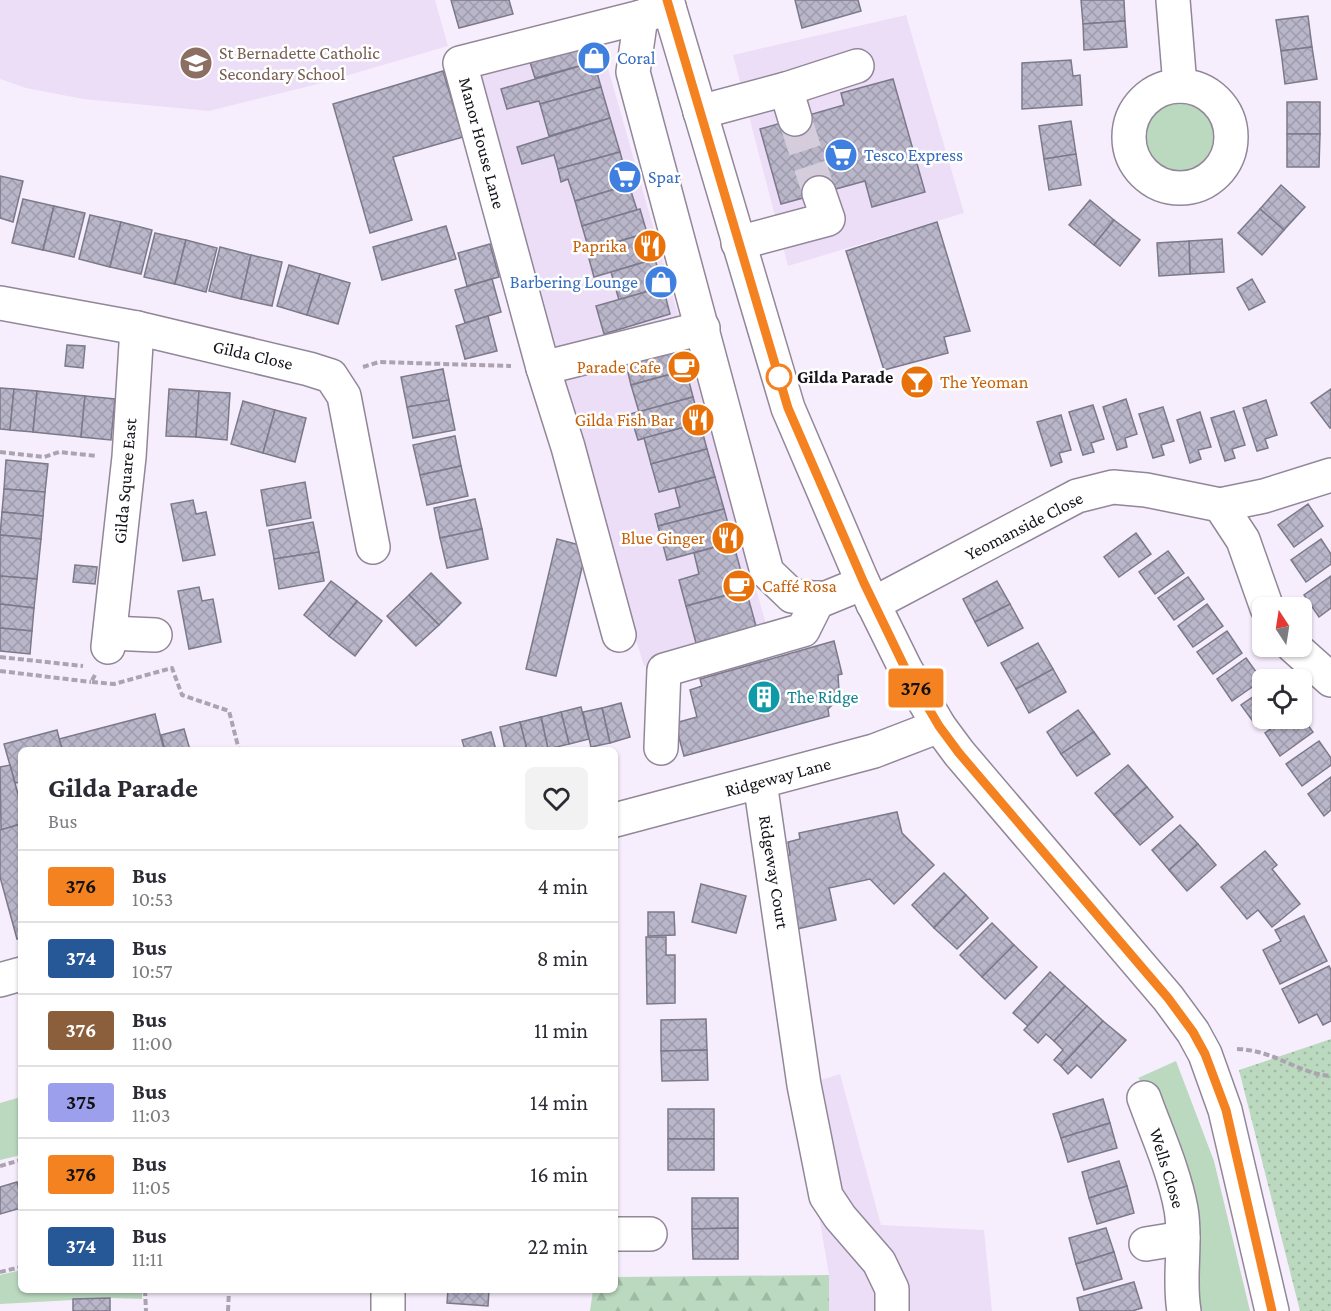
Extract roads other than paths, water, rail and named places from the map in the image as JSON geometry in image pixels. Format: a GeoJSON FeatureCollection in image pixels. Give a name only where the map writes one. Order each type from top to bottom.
{"type":"FeatureCollection","features":[{"type":"Feature","properties":{"kind":"main road"},"geometry":{"type":"LineString","coordinates":[[1173,0],[1180,86]]}},
{"type":"Feature","properties":{"kind":"main road"},"geometry":{"type":"LineString","coordinates":[[659,8],[700,112],[788,408],[868,593],[906,670],[939,726],[986,786],[1168,998],[1193,1032],[1205,1054],[1226,1110],[1272,1311]]}},
{"type":"Feature","properties":{"kind":"main road"},"geometry":{"type":"LineString","coordinates":[[659,8],[633,72],[767,572],[792,596],[824,599],[868,593]]}},
{"type":"Feature","properties":{"kind":"main road","name":"Manor House Lane"},"geometry":{"type":"LineString","coordinates":[[543,368],[460,63],[659,8]]}},
{"type":"Feature","properties":{"kind":"main road"},"geometry":{"type":"LineString","coordinates":[[700,112],[790,104],[857,66]]}},
{"type":"Feature","properties":{"kind":"main road"},"geometry":{"type":"LineString","coordinates":[[738,243],[828,219],[819,193]]}},
{"type":"Feature","properties":{"kind":"main road","name":"Gilda Close"},"geometry":{"type":"LineString","coordinates":[[0,303],[137,328],[331,376],[344,396],[374,547]]}},
{"type":"Feature","properties":{"kind":"main road","name":"Gilda Square East"},"geometry":{"type":"LineString","coordinates":[[137,328],[129,457],[106,649],[155,635]]}},
{"type":"Feature","properties":{"kind":"main road"},"geometry":{"type":"LineString","coordinates":[[619,635],[568,447],[543,368],[703,328]]}},
{"type":"Feature","properties":{"kind":"main road","name":"Yeomanside Close"},"geometry":{"type":"LineString","coordinates":[[868,593],[1077,496],[1113,487],[1146,490],[1220,505],[1264,496],[1331,475]]}},
{"type":"Feature","properties":{"kind":"main road"},"geometry":{"type":"LineString","coordinates":[[1220,505],[1243,540],[1263,597]]}},
{"type":"Feature","properties":{"kind":"main road"},"geometry":{"type":"LineString","coordinates":[[661,748],[664,670],[803,630],[819,598]]}},
{"type":"Feature","properties":{"kind":"main road"},"geometry":{"type":"LineString","coordinates":[[1305,657],[1331,680]]}},
{"type":"Feature","properties":{"kind":"main road","name":"Ridgeway Lane"},"geometry":{"type":"LineString","coordinates":[[618,819],[874,751],[939,726]]}},
{"type":"Feature","properties":{"kind":"main road","name":"Ridgeway Court"},"geometry":{"type":"LineString","coordinates":[[760,782],[804,1085],[826,1196],[840,1217],[879,1262],[892,1289],[892,1311]]}},
{"type":"Feature","properties":{"kind":"main road"},"geometry":{"type":"LineString","coordinates":[[0,980],[18,975]]}},
{"type":"Feature","properties":{"kind":"main road","name":"Wells Close"},"geometry":{"type":"LineString","coordinates":[[1144,1098],[1182,1209],[1181,1295],[1184,1311]]}},
{"type":"Feature","properties":{"kind":"main road"},"geometry":{"type":"LineString","coordinates":[[618,1234],[650,1234]]}},
{"type":"Feature","properties":{"kind":"main road"},"geometry":{"type":"LineString","coordinates":[[1146,1244],[1183,1238]]}},
{"type":"Feature","properties":{"kind":"main road"},"geometry":{"type":"LineString","coordinates":[[388,1293],[388,1311]]}},
{"type":"Feature","properties":{"kind":"tunnel"},"geometry":{"type":"LineString","coordinates":[[795,119],[819,193]]}},
{"type":"Feature","properties":{"kind":"place","name":"Coral"},"geometry":{"type":"Point","coordinates":[594,58]}},
{"type":"Feature","properties":{"kind":"place","name":"St Bernadette Catholic Secondary School"},"geometry":{"type":"Point","coordinates":[196,63]}},
{"type":"Feature","properties":{"kind":"place","name":"Tesco Express"},"geometry":{"type":"Point","coordinates":[841,155]}},
{"type":"Feature","properties":{"kind":"place","name":"Spar"},"geometry":{"type":"Point","coordinates":[625,177]}},
{"type":"Feature","properties":{"kind":"place","name":"Paprika"},"geometry":{"type":"Point","coordinates":[650,246]}},
{"type":"Feature","properties":{"kind":"place","name":"Barbering Lounge"},"geometry":{"type":"Point","coordinates":[661,282]}},
{"type":"Feature","properties":{"kind":"place","name":"Parade Cafe"},"geometry":{"type":"Point","coordinates":[684,367]}},
{"type":"Feature","properties":{"kind":"place","name":"Gilda Parade"},"geometry":{"type":"Point","coordinates":[779,377]}},
{"type":"Feature","properties":{"kind":"place","name":"The Yeoman"},"geometry":{"type":"Point","coordinates":[917,382]}},
{"type":"Feature","properties":{"kind":"place","name":"Gilda Fish Bar"},"geometry":{"type":"Point","coordinates":[698,420]}},
{"type":"Feature","properties":{"kind":"place","name":"Blue Ginger"},"geometry":{"type":"Point","coordinates":[728,538]}},
{"type":"Feature","properties":{"kind":"place","name":"Caffé Rosa"},"geometry":{"type":"Point","coordinates":[739,586]}},
{"type":"Feature","properties":{"kind":"place","name":"The Ridge"},"geometry":{"type":"Point","coordinates":[764,697]}}]}
